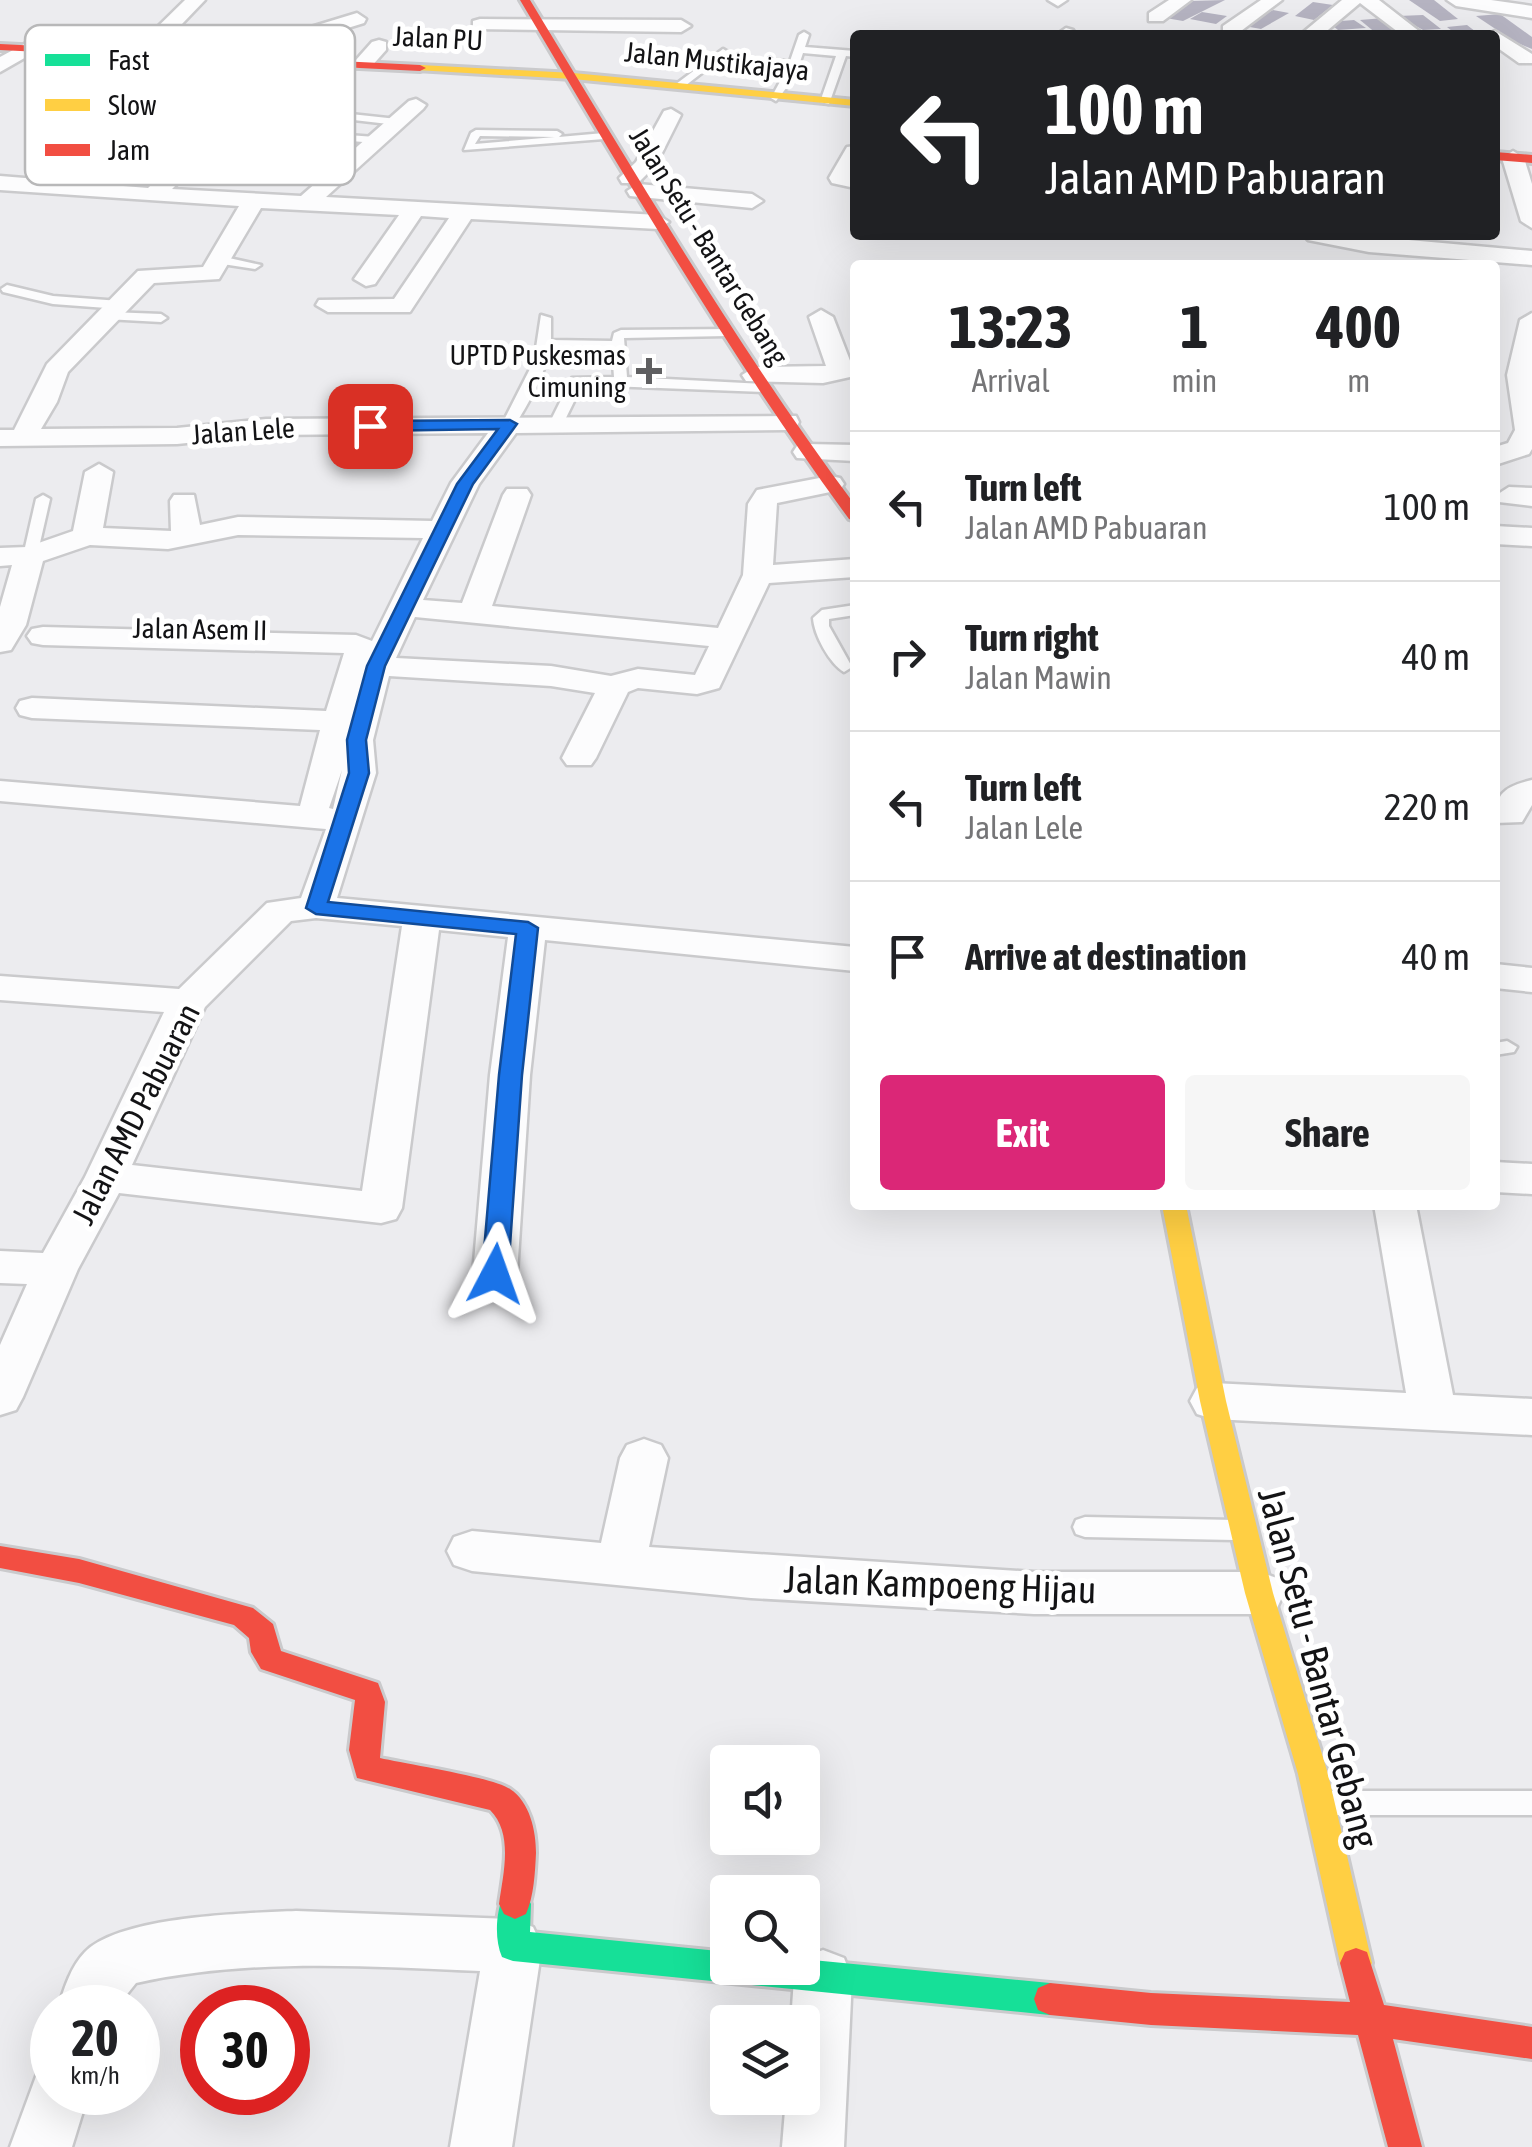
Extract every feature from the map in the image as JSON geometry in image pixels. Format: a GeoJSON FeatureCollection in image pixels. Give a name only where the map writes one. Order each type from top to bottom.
{"type":"FeatureCollection","features":[{"type":"Feature","properties":{"kind":"main road","name":"Jalan Setu - Bantar Gebang"},"geometry":{"type":"LineString","coordinates":[[524,0],[564,51],[572,76],[604,136],[727,332],[850,510]]}},
{"type":"Feature","properties":{"kind":"main road","name":"Jalan PU"},"geometry":{"type":"LineString","coordinates":[[0,47],[25,48]]}},
{"type":"Feature","properties":{"kind":"main road","name":"Jalan PU"},"geometry":{"type":"LineString","coordinates":[[355,63],[572,76]]}},
{"type":"Feature","properties":{"kind":"main road","name":"Jalan Mustikajaya"},"geometry":{"type":"LineString","coordinates":[[572,76],[850,103]]}},
{"type":"Feature","properties":{"kind":"main road","name":"Jalan Setu - Bantar Gebang"},"geometry":{"type":"LineString","coordinates":[[1175,1210],[1213,1401],[1259,1593],[1319,1803],[1369,2020],[1405,2147]]}},
{"type":"Feature","properties":{"kind":"main road"},"geometry":{"type":"LineString","coordinates":[[0,1557],[97,1575],[243,1616],[263,1633],[270,1660],[365,1690],[373,1704],[361,1749],[368,1768],[499,1798],[514,1808],[520,1825],[513,1946],[1151,2009],[1369,2020],[1532,2042]]}},
{"type":"Feature","properties":{"kind":"street"},"geometry":{"type":"LineString","coordinates":[[173,25],[196,0]]}},
{"type":"Feature","properties":{"kind":"street"},"geometry":{"type":"LineString","coordinates":[[1156,16],[1182,0]]}},
{"type":"Feature","properties":{"kind":"street"},"geometry":{"type":"LineString","coordinates":[[1230,30],[1273,0]]}},
{"type":"Feature","properties":{"kind":"street"},"geometry":{"type":"LineString","coordinates":[[1326,30],[1353,0]]}},
{"type":"Feature","properties":{"kind":"street"},"geometry":{"type":"LineString","coordinates":[[1367,0],[1407,30]]}},
{"type":"Feature","properties":{"kind":"street"},"geometry":{"type":"LineString","coordinates":[[1441,0],[1484,30]]}},
{"type":"Feature","properties":{"kind":"street"},"geometry":{"type":"LineString","coordinates":[[1456,0],[1532,12]]}},
{"type":"Feature","properties":{"kind":"street"},"geometry":{"type":"LineString","coordinates":[[1515,0],[1532,12]]}},
{"type":"Feature","properties":{"kind":"street"},"geometry":{"type":"LineString","coordinates":[[480,25],[540,24],[676,34],[692,4]]}},
{"type":"Feature","properties":{"kind":"street"},"geometry":{"type":"LineString","coordinates":[[338,25],[357,19]]}},
{"type":"Feature","properties":{"kind":"street"},"geometry":{"type":"LineString","coordinates":[[1500,41],[1526,59]]}},
{"type":"Feature","properties":{"kind":"street"},"geometry":{"type":"LineString","coordinates":[[363,64],[379,46]]}},
{"type":"Feature","properties":{"kind":"street"},"geometry":{"type":"LineString","coordinates":[[0,66],[25,50]]}},
{"type":"Feature","properties":{"kind":"street"},"geometry":{"type":"LineString","coordinates":[[355,158],[416,105]]}},
{"type":"Feature","properties":{"kind":"street"},"geometry":{"type":"LineString","coordinates":[[671,114],[634,185],[752,202]]}},
{"type":"Feature","properties":{"kind":"street"},"geometry":{"type":"LineString","coordinates":[[1506,156],[1532,222]]}},
{"type":"Feature","properties":{"kind":"street"},"geometry":{"type":"LineString","coordinates":[[850,161],[840,178],[850,180]]}},
{"type":"Feature","properties":{"kind":"street"},"geometry":{"type":"LineString","coordinates":[[0,183],[25,185]]}},
{"type":"Feature","properties":{"kind":"street"},"geometry":{"type":"LineString","coordinates":[[26,185],[154,196],[658,222]]}},
{"type":"Feature","properties":{"kind":"street"},"geometry":{"type":"LineString","coordinates":[[154,196],[165,185]]}},
{"type":"Feature","properties":{"kind":"street"},"geometry":{"type":"LineString","coordinates":[[305,204],[325,185]]}},
{"type":"Feature","properties":{"kind":"street"},"geometry":{"type":"LineString","coordinates":[[11,438],[44,402],[56,370],[146,276],[207,276],[254,201]]}},
{"type":"Feature","properties":{"kind":"street"},"geometry":{"type":"LineString","coordinates":[[366,278],[414,210]]}},
{"type":"Feature","properties":{"kind":"street"},"geometry":{"type":"LineString","coordinates":[[328,305],[401,307],[464,212]]}},
{"type":"Feature","properties":{"kind":"street"},"geometry":{"type":"LineString","coordinates":[[1345,240],[1532,258]]}},
{"type":"Feature","properties":{"kind":"street"},"geometry":{"type":"LineString","coordinates":[[760,382],[841,370],[821,317]]}},
{"type":"Feature","properties":{"kind":"street"},"geometry":{"type":"LineString","coordinates":[[1500,455],[1519,448],[1528,430],[1520,375],[1532,320]]}},
{"type":"Feature","properties":{"kind":"street","name":"Jalan Lele"},"geometry":{"type":"LineString","coordinates":[[11,438],[177,436],[266,427],[786,422]]}},
{"type":"Feature","properties":{"kind":"street"},"geometry":{"type":"LineString","coordinates":[[337,812],[359,773],[356,740],[376,666],[465,484],[510,424]]}},
{"type":"Feature","properties":{"kind":"street"},"geometry":{"type":"LineString","coordinates":[[807,452],[850,453]]}},
{"type":"Feature","properties":{"kind":"street"},"geometry":{"type":"LineString","coordinates":[[87,536],[99,472]]}},
{"type":"Feature","properties":{"kind":"street"},"geometry":{"type":"LineString","coordinates":[[376,666],[551,676],[615,686],[638,677],[703,684],[758,575],[762,504],[767,496],[830,484]]}},
{"type":"Feature","properties":{"kind":"street"},"geometry":{"type":"LineString","coordinates":[[472,614],[516,495]]}},
{"type":"Feature","properties":{"kind":"street"},"geometry":{"type":"LineString","coordinates":[[184,501],[186,536]]}},
{"type":"Feature","properties":{"kind":"street"},"geometry":{"type":"LineString","coordinates":[[3,631],[15,557],[87,536],[168,540],[238,526],[440,530]]}},
{"type":"Feature","properties":{"kind":"street"},"geometry":{"type":"LineString","coordinates":[[1500,535],[1532,537]]}},
{"type":"Feature","properties":{"kind":"street"},"geometry":{"type":"LineString","coordinates":[[758,575],[850,568]]}},
{"type":"Feature","properties":{"kind":"street","name":"Jalan Asem II"},"geometry":{"type":"LineString","coordinates":[[3,631],[397,620],[472,614],[727,638]]}},
{"type":"Feature","properties":{"kind":"street"},"geometry":{"type":"LineString","coordinates":[[43,636],[356,644],[361,648],[337,721],[337,812],[316,908]]}},
{"type":"Feature","properties":{"kind":"street"},"geometry":{"type":"LineString","coordinates":[[578,758],[615,686]]}},
{"type":"Feature","properties":{"kind":"street"},"geometry":{"type":"LineString","coordinates":[[32,708],[337,721]]}},
{"type":"Feature","properties":{"kind":"street"},"geometry":{"type":"LineString","coordinates":[[9,785],[337,812]]}},
{"type":"Feature","properties":{"kind":"street"},"geometry":{"type":"LineString","coordinates":[[1500,813],[1514,812],[1520,793],[1532,790]]}},
{"type":"Feature","properties":{"kind":"street","name":"Jalan AMD Pabuaran"},"geometry":{"type":"LineString","coordinates":[[0,1397],[56,1269],[106,1177],[188,1002],[280,911],[316,908],[850,959]]}},
{"type":"Feature","properties":{"kind":"street"},"geometry":{"type":"LineString","coordinates":[[106,1177],[381,1208],[422,918]]}},
{"type":"Feature","properties":{"kind":"street"},"geometry":{"type":"LineString","coordinates":[[495,1274],[510,1075],[528,928]]}},
{"type":"Feature","properties":{"kind":"street"},"geometry":{"type":"LineString","coordinates":[[1500,977],[1532,980]]}},
{"type":"Feature","properties":{"kind":"street"},"geometry":{"type":"LineString","coordinates":[[0,988],[188,1002]]}},
{"type":"Feature","properties":{"kind":"street"},"geometry":{"type":"LineString","coordinates":[[1500,1177],[1532,1179]]}},
{"type":"Feature","properties":{"kind":"street"},"geometry":{"type":"LineString","coordinates":[[1396,1210],[1433,1411]]}},
{"type":"Feature","properties":{"kind":"street"},"geometry":{"type":"LineString","coordinates":[[0,1268],[56,1269]]}},
{"type":"Feature","properties":{"kind":"street"},"geometry":{"type":"LineString","coordinates":[[1213,1401],[1532,1417]]}},
{"type":"Feature","properties":{"kind":"street"},"geometry":{"type":"LineString","coordinates":[[621,1564],[644,1458]]}},
{"type":"Feature","properties":{"kind":"street","name":"Jalan Kampoeng Hijau"},"geometry":{"type":"LineString","coordinates":[[472,1551],[751,1577],[1034,1593],[1259,1593]]}},
{"type":"Feature","properties":{"kind":"street"},"geometry":{"type":"LineString","coordinates":[[95,1985],[111,1966],[136,1955],[288,1936],[513,1946],[481,2147]]}},
{"type":"Feature","properties":{"kind":"street"},"geometry":{"type":"LineString","coordinates":[[813,2147],[824,1978]]}},
{"type":"Feature","properties":{"kind":"street"},"geometry":{"type":"LineString","coordinates":[[41,2147],[51,2115]]}},
{"type":"Feature","properties":{"kind":"lane"},"geometry":{"type":"LineString","coordinates":[[776,98],[795,64],[804,35]]}},
{"type":"Feature","properties":{"kind":"lane"},"geometry":{"type":"LineString","coordinates":[[677,86],[727,50]]}},
{"type":"Feature","properties":{"kind":"lane"},"geometry":{"type":"LineString","coordinates":[[800,50],[850,54]]}},
{"type":"Feature","properties":{"kind":"lane"},"geometry":{"type":"LineString","coordinates":[[825,102],[842,53]]}},
{"type":"Feature","properties":{"kind":"lane"},"geometry":{"type":"LineString","coordinates":[[712,59],[795,64]]}},
{"type":"Feature","properties":{"kind":"lane"},"geometry":{"type":"LineString","coordinates":[[355,118],[396,122]]}},
{"type":"Feature","properties":{"kind":"lane"},"geometry":{"type":"LineString","coordinates":[[557,134],[477,127],[468,148],[604,136]]}},
{"type":"Feature","properties":{"kind":"lane"},"geometry":{"type":"LineString","coordinates":[[355,139],[374,140]]}},
{"type":"Feature","properties":{"kind":"lane"},"geometry":{"type":"LineString","coordinates":[[220,260],[255,265]]}},
{"type":"Feature","properties":{"kind":"lane"},"geometry":{"type":"LineString","coordinates":[[7,290],[160,318]]}},
{"type":"Feature","properties":{"kind":"lane"},"geometry":{"type":"LineString","coordinates":[[510,424],[541,369],[547,344],[545,318]]}},
{"type":"Feature","properties":{"kind":"lane"},"geometry":{"type":"LineString","coordinates":[[621,381],[618,336],[626,332],[727,332]]}},
{"type":"Feature","properties":{"kind":"lane"},"geometry":{"type":"LineString","coordinates":[[547,344],[618,345]]}},
{"type":"Feature","properties":{"kind":"lane"},"geometry":{"type":"LineString","coordinates":[[556,424],[577,381],[760,382]]}},
{"type":"Feature","properties":{"kind":"lane"},"geometry":{"type":"LineString","coordinates":[[15,557],[43,500]]}},
{"type":"Feature","properties":{"kind":"lane"},"geometry":{"type":"LineString","coordinates":[[844,667],[821,626],[821,618],[850,611]]}},
{"type":"Feature","properties":{"kind":"lane"},"geometry":{"type":"LineString","coordinates":[[1085,1526],[1246,1530]]}},
{"type":"Feature","properties":{"kind":"lane"},"geometry":{"type":"LineString","coordinates":[[1319,1803],[1532,1803]]}},
{"type":"Feature","properties":{"kind":"building"},"geometry":{"type":"Polygon","coordinates":[[[1225,0],[1183,21],[1160,17],[1190,1],[1225,0]]]}},
{"type":"Feature","properties":{"kind":"building"},"geometry":{"type":"Polygon","coordinates":[[[1409,0],[1434,0],[1458,19],[1440,21],[1409,0]]]}},
{"type":"Feature","properties":{"kind":"building"},"geometry":{"type":"Polygon","coordinates":[[[1313,2],[1333,5],[1314,20],[1295,16],[1313,2]]]}},
{"type":"Feature","properties":{"kind":"building"},"geometry":{"type":"Polygon","coordinates":[[[1273,10],[1289,13],[1261,29],[1244,26],[1273,10]]]}},
{"type":"Feature","properties":{"kind":"building"},"geometry":{"type":"Polygon","coordinates":[[[1202,12],[1227,16],[1216,24],[1190,19],[1202,12]]]}},
{"type":"Feature","properties":{"kind":"building"},"geometry":{"type":"Polygon","coordinates":[[[1500,14],[1532,37],[1532,49],[1515,42],[1476,16],[1500,14]]]}},
{"type":"Feature","properties":{"kind":"building"},"geometry":{"type":"Polygon","coordinates":[[[1423,15],[1441,29],[1423,30],[1398,16],[1423,15]]]}},
{"type":"Feature","properties":{"kind":"building"},"geometry":{"type":"Polygon","coordinates":[[[1384,18],[1401,30],[1372,30],[1360,20],[1384,18]]]}},
{"type":"Feature","properties":{"kind":"building"},"geometry":{"type":"Polygon","coordinates":[[[1354,20],[1366,28],[1338,30],[1328,22],[1354,20]]]}},
{"type":"Feature","properties":{"kind":"building"},"geometry":{"type":"Polygon","coordinates":[[[1467,25],[1474,30],[1451,30],[1447,27],[1467,25]]]}},
{"type":"Feature","properties":{"kind":"traffic: fast"},"geometry":{"type":"LineString","coordinates":[[515,1904],[513,1946],[1050,1999]]}},
{"type":"Feature","properties":{"kind":"traffic: slow"},"geometry":{"type":"LineString","coordinates":[[420,68],[573,76],[850,103]]}},
{"type":"Feature","properties":{"kind":"traffic: slow"},"geometry":{"type":"LineString","coordinates":[[1175,1210],[1213,1401],[1259,1593],[1313,1774],[1356,1963]]}},
{"type":"Feature","properties":{"kind":"traffic: jam"},"geometry":{"type":"LineString","coordinates":[[525,0],[700,291],[790,428],[850,509]]}},
{"type":"Feature","properties":{"kind":"traffic: jam"},"geometry":{"type":"LineString","coordinates":[[0,47],[25,48]]}},
{"type":"Feature","properties":{"kind":"traffic: jam"},"geometry":{"type":"LineString","coordinates":[[355,65],[420,68]]}},
{"type":"Feature","properties":{"kind":"traffic: jam"},"geometry":{"type":"LineString","coordinates":[[1500,156],[1532,159]]}},
{"type":"Feature","properties":{"kind":"traffic: jam"},"geometry":{"type":"LineString","coordinates":[[0,1557],[79,1571],[243,1616],[263,1633],[265,1652],[271,1660],[368,1692],[370,1712],[364,1750],[368,1769],[499,1798],[509,1808],[520,1846],[515,1904]]}},
{"type":"Feature","properties":{"kind":"traffic: jam"},"geometry":{"type":"LineString","coordinates":[[1356,1963],[1405,2147]]}},
{"type":"Feature","properties":{"kind":"traffic: jam"},"geometry":{"type":"LineString","coordinates":[[1050,1999],[1151,2009],[1369,2019],[1532,2043]]}},
{"type":"Feature","properties":{"kind":"place","name":"UPTD Puskesmas Cimuning"},"geometry":{"type":"Point","coordinates":[649,371]}},
{"type":"Feature","properties":{"kind":"route"},"geometry":{"type":"LineString","coordinates":[[370,426],[510,424],[465,484],[376,666],[356,740],[359,773],[349,814],[316,908],[528,928],[510,1075],[495,1274]]}}]}
